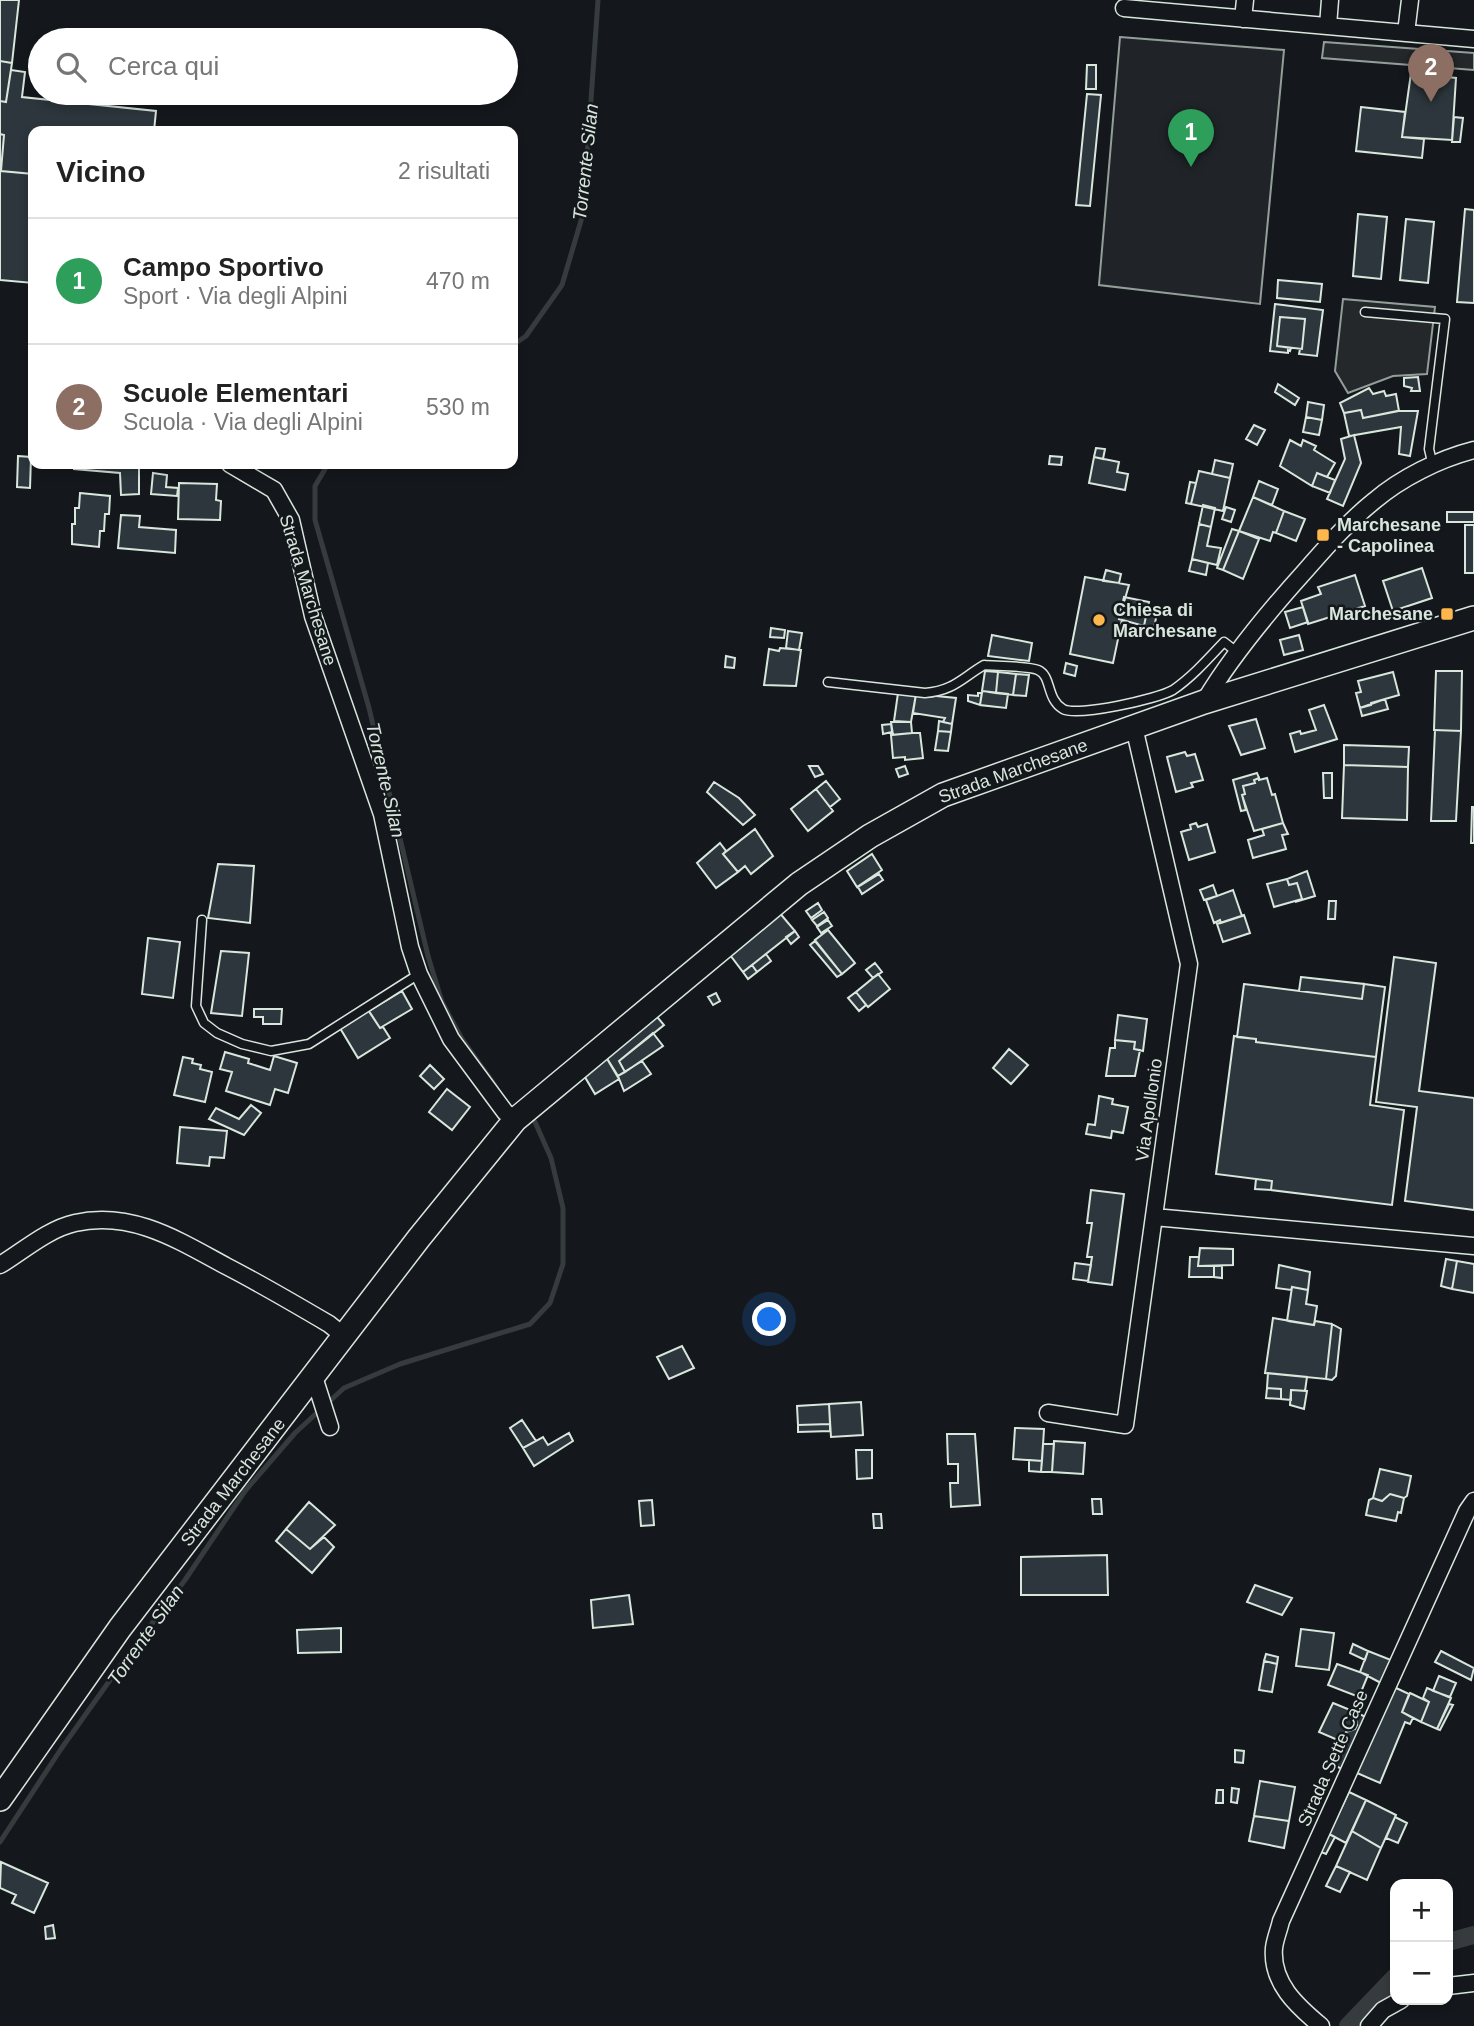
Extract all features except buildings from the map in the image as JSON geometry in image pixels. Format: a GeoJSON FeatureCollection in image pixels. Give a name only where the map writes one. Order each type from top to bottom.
{"type":"FeatureCollection","features":[{"type":"Feature","properties":{"kind":"main road","name":"Strada Marchesane"},"geometry":{"type":"LineString","coordinates":[[0,1799],[120,1628],[419,1238],[515,1120],[799,884],[870,836],[943,794],[1204,702],[1474,618]]}},
{"type":"Feature","properties":{"kind":"street"},"geometry":{"type":"LineString","coordinates":[[1243,19],[1245,0]]}},
{"type":"Feature","properties":{"kind":"street"},"geometry":{"type":"LineString","coordinates":[[1328,26],[1330,0]]}},
{"type":"Feature","properties":{"kind":"street"},"geometry":{"type":"LineString","coordinates":[[1406,33],[1410,0]]}},
{"type":"Feature","properties":{"kind":"street"},"geometry":{"type":"LineString","coordinates":[[1124,8],[1474,39]]}},
{"type":"Feature","properties":{"kind":"street"},"geometry":{"type":"LineString","coordinates":[[1204,702],[1270,610],[1320,554],[1374,500],[1433,466],[1474,450]]}},
{"type":"Feature","properties":{"kind":"street","name":"Strada Marchesane"},"geometry":{"type":"LineString","coordinates":[[239,469],[274,489],[291,520],[313,616],[382,814],[410,947],[419,974],[451,1040],[505,1112],[515,1120]]}},
{"type":"Feature","properties":{"kind":"street","name":"Via Apollonio"},"geometry":{"type":"LineString","coordinates":[[1048,1413],[1125,1425],[1189,964],[1134,727]]}},
{"type":"Feature","properties":{"kind":"street"},"geometry":{"type":"LineString","coordinates":[[1154,1217],[1474,1246]]}},
{"type":"Feature","properties":{"kind":"street"},"geometry":{"type":"LineString","coordinates":[[0,1265],[72,1224],[100,1219],[121,1221],[164,1232],[329,1324],[344,1336]]}},
{"type":"Feature","properties":{"kind":"street"},"geometry":{"type":"LineString","coordinates":[[314,1377],[330,1427]]}},
{"type":"Feature","properties":{"kind":"street","name":"Strada Sette Case"},"geometry":{"type":"LineString","coordinates":[[1321,2026],[1292,2002],[1279,1979],[1274,1950],[1281,1921],[1467,1511],[1474,1501]]}},
{"type":"Feature","properties":{"kind":"street"},"geometry":{"type":"LineString","coordinates":[[1453,1985],[1474,1983]]}},
{"type":"Feature","properties":{"kind":"street"},"geometry":{"type":"LineString","coordinates":[[1369,2026],[1383,2010],[1392,2005]]}},
{"type":"Feature","properties":{"kind":"lane"},"geometry":{"type":"LineString","coordinates":[[1365,312],[1445,319],[1429,449],[1433,466]]}},
{"type":"Feature","properties":{"kind":"lane"},"geometry":{"type":"LineString","coordinates":[[828,682],[925,693],[940,692],[953,687],[984,665],[1038,670],[1044,676],[1053,702],[1066,711],[1084,712],[1171,691],[1224,642],[1238,653]]}},
{"type":"Feature","properties":{"kind":"lane"},"geometry":{"type":"LineString","coordinates":[[202,920],[195,1006],[204,1023],[242,1044],[271,1051],[309,1044],[419,974]]}},
{"type":"Feature","properties":{"kind":"shaded area"},"geometry":{"type":"Polygon","coordinates":[[[1120,37],[1284,50],[1260,304],[1099,285],[1120,37]]]}},
{"type":"Feature","properties":{"kind":"shaded area"},"geometry":{"type":"Polygon","coordinates":[[[1324,42],[1474,53],[1474,70],[1322,58],[1324,42]]]}},
{"type":"Feature","properties":{"kind":"shaded area"},"geometry":{"type":"Polygon","coordinates":[[[1343,299],[1435,307],[1427,374],[1393,376],[1348,393],[1335,371],[1343,299]]]}},
{"type":"Feature","properties":{"kind":"waterway","name":"Torrente Silan"},"geometry":{"type":"LineString","coordinates":[[518,342],[526,336],[562,285],[583,214],[598,0]]}},
{"type":"Feature","properties":{"kind":"waterway","name":"Torrente Silan"},"geometry":{"type":"LineString","coordinates":[[325,469],[315,486],[315,520],[369,708],[428,956],[442,1002],[462,1039],[496,1087]]}},
{"type":"Feature","properties":{"kind":"waterway","name":"Torrente Silan"},"geometry":{"type":"LineString","coordinates":[[0,1842],[61,1749],[185,1580],[245,1491],[295,1433],[344,1388],[400,1364],[530,1324],[550,1303],[563,1264],[563,1208],[551,1158],[535,1122]]}},
{"type":"Feature","properties":{"kind":"waterway"},"geometry":{"type":"LineString","coordinates":[[1453,1941],[1474,1935]]}},
{"type":"Feature","properties":{"kind":"waterway"},"geometry":{"type":"LineString","coordinates":[[1348,2026],[1390,1982]]}},
{"type":"Feature","properties":{"kind":"place","name":"Scuole Elementari"},"geometry":{"type":"Point","coordinates":[1431,102]}},
{"type":"Feature","properties":{"kind":"place","name":"Campo Sportivo"},"geometry":{"type":"Point","coordinates":[1191,167]}},
{"type":"Feature","properties":{"kind":"place","name":"Marchesane - Capolinea"},"geometry":{"type":"Point","coordinates":[1323,535]}},
{"type":"Feature","properties":{"kind":"place","name":"Marchesane"},"geometry":{"type":"Point","coordinates":[1447,614]}},
{"type":"Feature","properties":{"kind":"place","name":"Chiesa di Marchesane"},"geometry":{"type":"Point","coordinates":[1099,620]}}]}
